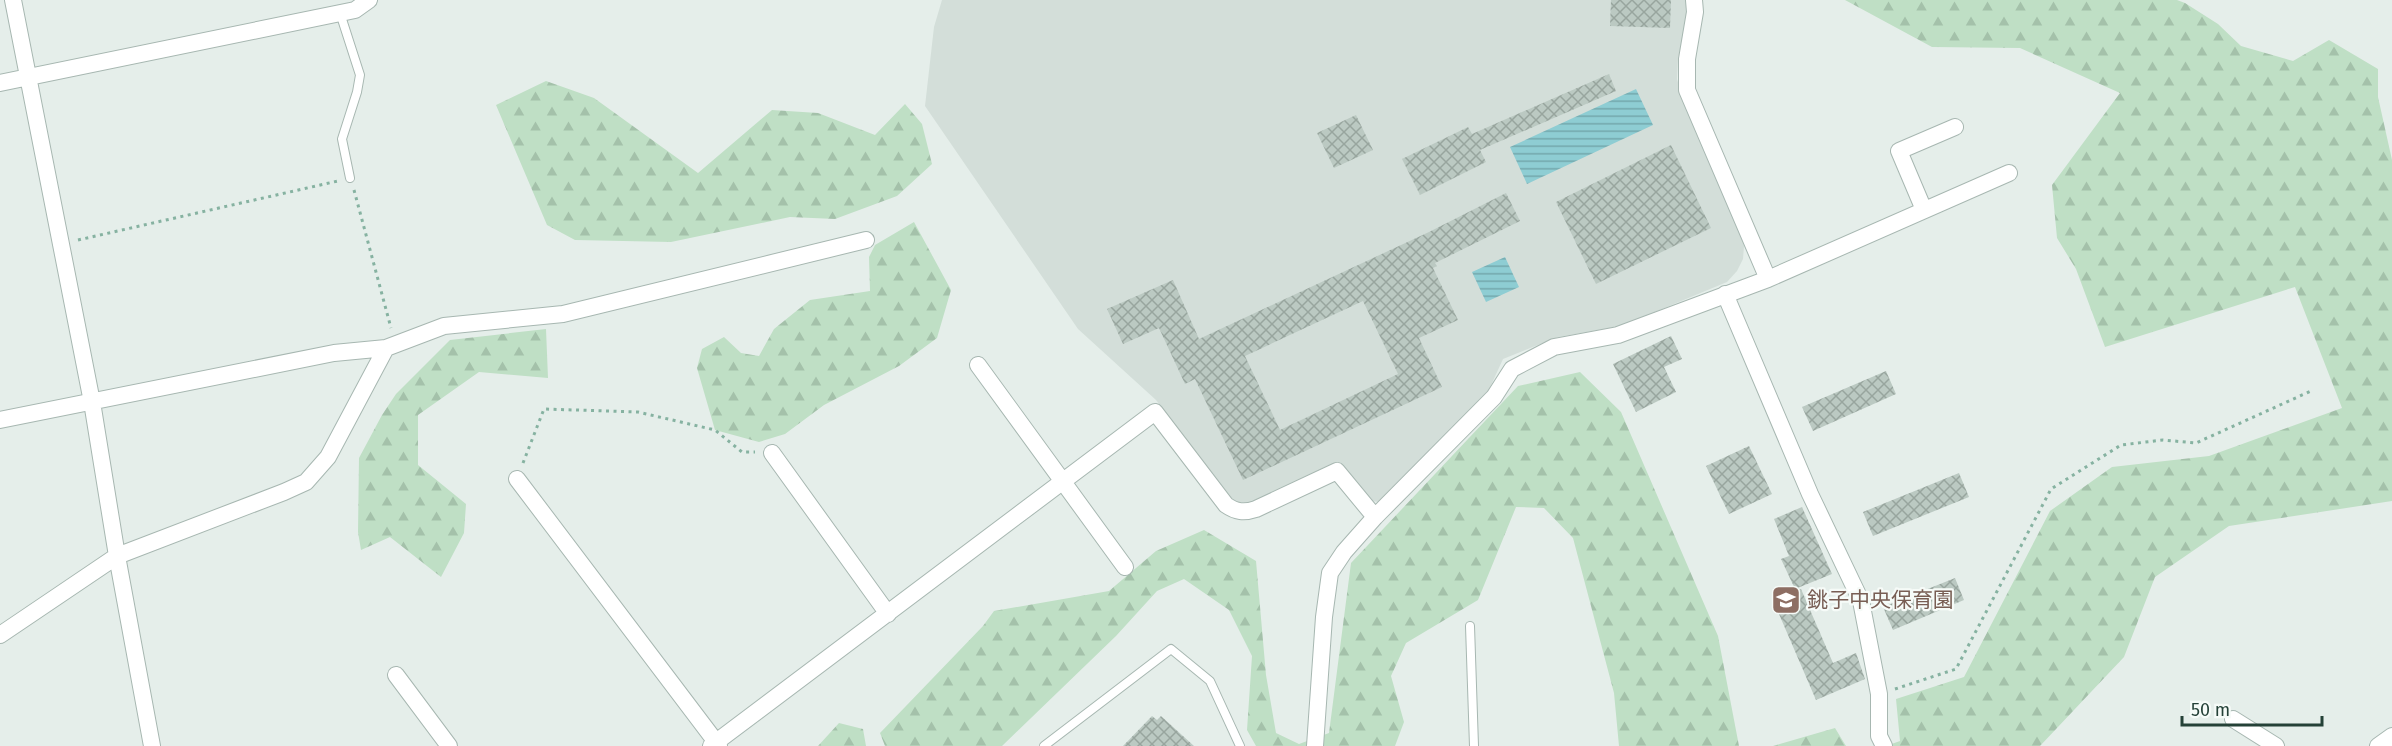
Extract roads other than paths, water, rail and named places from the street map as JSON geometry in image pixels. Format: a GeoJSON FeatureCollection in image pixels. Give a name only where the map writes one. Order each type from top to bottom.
{"type":"FeatureCollection","features":[{"type":"Feature","properties":{"kind":"street"},"geometry":{"type":"LineString","coordinates":[[13,0],[92,402],[117,556],[152,746]]}},
{"type":"Feature","properties":{"kind":"street"},"geometry":{"type":"LineString","coordinates":[[0,83],[355,10],[369,0]]}},
{"type":"Feature","properties":{"kind":"street"},"geometry":{"type":"LineString","coordinates":[[1694,0],[1695,12],[1687,59],[1687,90],[1768,279]]}},
{"type":"Feature","properties":{"kind":"street"},"geometry":{"type":"LineString","coordinates":[[1924,210],[1899,151],[1955,128]]}},
{"type":"Feature","properties":{"kind":"street"},"geometry":{"type":"LineString","coordinates":[[1315,746],[1324,617],[1330,573],[1344,552],[1375,517],[1494,397],[1512,369],[1554,347],[1618,335],[1768,279],[2009,174]]}},
{"type":"Feature","properties":{"kind":"street"},"geometry":{"type":"LineString","coordinates":[[0,420],[334,353],[391,346],[444,326],[563,314],[866,240]]}},
{"type":"Feature","properties":{"kind":"street"},"geometry":{"type":"LineString","coordinates":[[1725,294],[1810,494],[1861,601],[1879,694],[1879,736],[1884,746]]}},
{"type":"Feature","properties":{"kind":"street"},"geometry":{"type":"LineString","coordinates":[[0,635],[117,556],[306,482],[328,457],[391,346]]}},
{"type":"Feature","properties":{"kind":"street"},"geometry":{"type":"LineString","coordinates":[[978,365],[1125,567]]}},
{"type":"Feature","properties":{"kind":"street"},"geometry":{"type":"LineString","coordinates":[[517,479],[715,745],[1155,412],[1226,505],[1235,511],[1247,512],[1256,509],[1337,471],[1375,517]]}},
{"type":"Feature","properties":{"kind":"street"},"geometry":{"type":"LineString","coordinates":[[772,453],[888,614]]}},
{"type":"Feature","properties":{"kind":"street"},"geometry":{"type":"LineString","coordinates":[[396,675],[449,746]]}},
{"type":"Feature","properties":{"kind":"street"},"geometry":{"type":"LineString","coordinates":[[2233,719],[2276,746]]}},
{"type":"Feature","properties":{"kind":"street"},"geometry":{"type":"LineString","coordinates":[[2378,746],[2392,736]]}},
{"type":"Feature","properties":{"kind":"lane"},"geometry":{"type":"LineString","coordinates":[[340,13],[360,75],[342,139],[350,178]]}},
{"type":"Feature","properties":{"kind":"lane"},"geometry":{"type":"LineString","coordinates":[[1470,626],[1474,746]]}},
{"type":"Feature","properties":{"kind":"lane"},"geometry":{"type":"LineString","coordinates":[[1044,746],[1171,649],[1210,681],[1240,746]]}},
{"type":"Feature","properties":{"kind":"water"},"geometry":{"type":"Polygon","coordinates":[[[1636,89],[1653,125],[1527,184],[1510,147],[1636,89]]]}},
{"type":"Feature","properties":{"kind":"water"},"geometry":{"type":"Polygon","coordinates":[[[1505,257],[1519,287],[1486,302],[1472,272],[1505,257]]]}},
{"type":"Feature","properties":{"kind":"place","name":"銚子中央保育園"},"geometry":{"type":"Point","coordinates":[1786,600]}}]}
